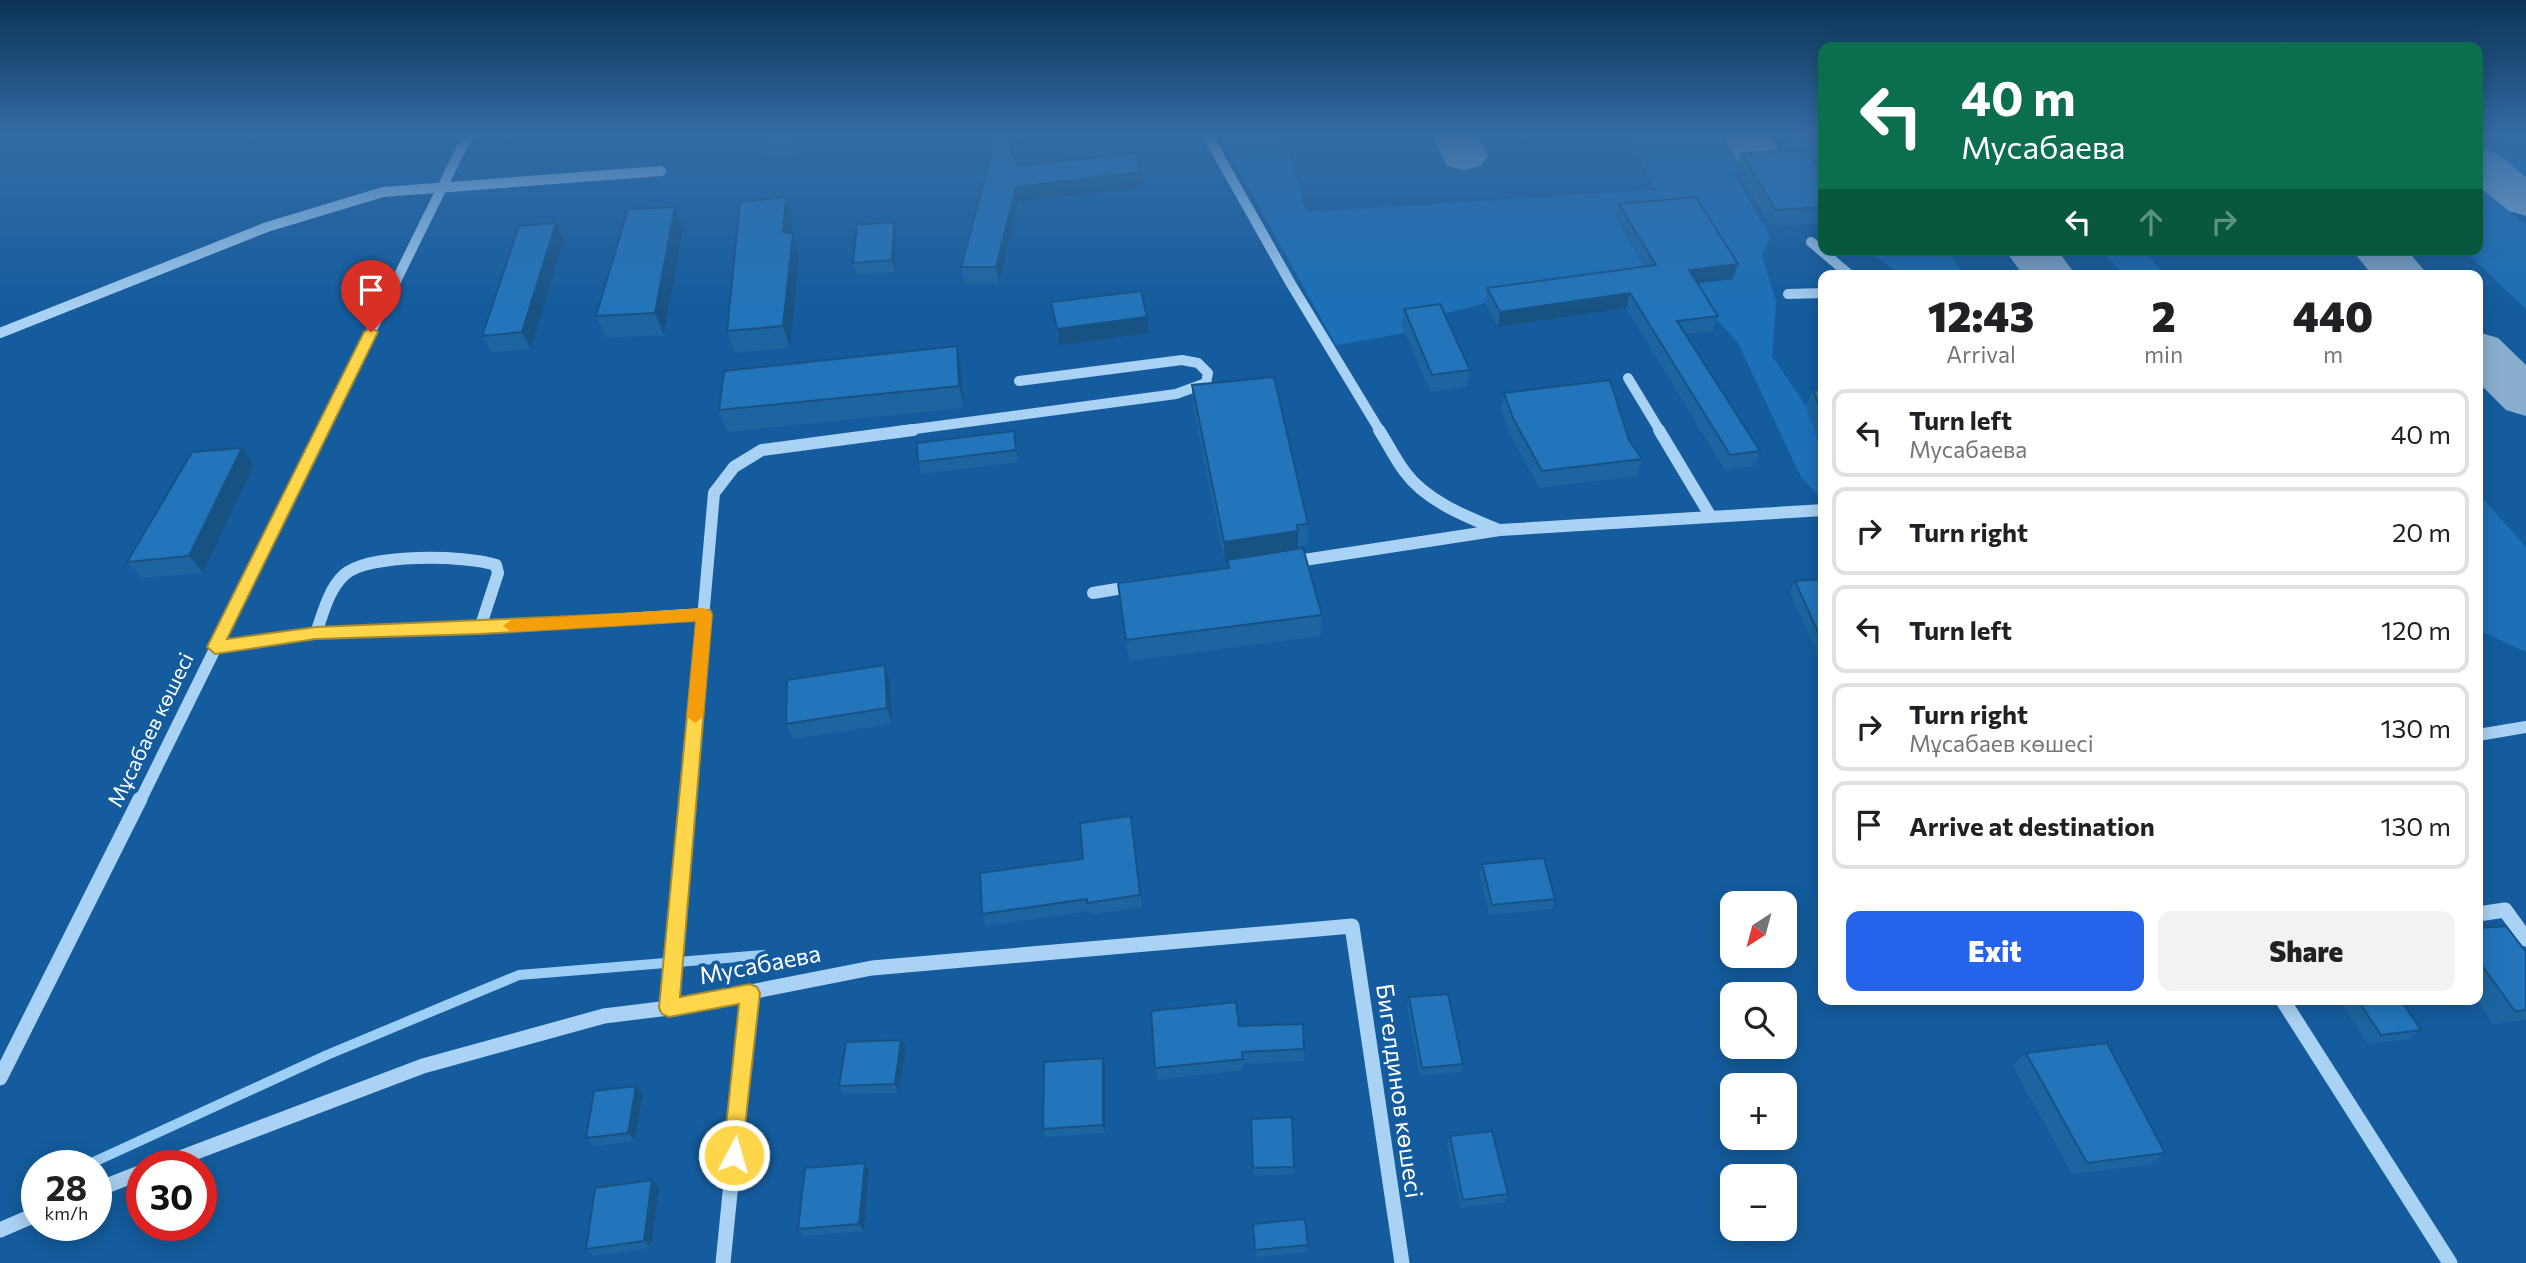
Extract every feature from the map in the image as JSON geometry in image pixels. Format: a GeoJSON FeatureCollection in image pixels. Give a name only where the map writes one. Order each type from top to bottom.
{"type":"FeatureCollection","features":[{"type":"Feature","properties":{"kind":"street"},"geometry":{"type":"LineString","coordinates":[[0,333],[322,208],[376,194]]}},
{"type":"Feature","properties":{"kind":"street","name":"Мұсабаев көшесі"},"geometry":{"type":"LineString","coordinates":[[0,1078],[36,1012],[439,194]]}},
{"type":"Feature","properties":{"kind":"street"},"geometry":{"type":"LineString","coordinates":[[1241,194],[1406,474],[1429,496],[1455,513],[1500,530]]}},
{"type":"Feature","properties":{"kind":"street"},"geometry":{"type":"LineString","coordinates":[[1811,242],[1818,248]]}},
{"type":"Feature","properties":{"kind":"street"},"geometry":{"type":"LineString","coordinates":[[1828,256],[1844,270]]}},
{"type":"Feature","properties":{"kind":"street"},"geometry":{"type":"LineString","coordinates":[[1788,295],[1818,293]]}},
{"type":"Feature","properties":{"kind":"street"},"geometry":{"type":"LineString","coordinates":[[669,1008],[714,493],[722,475],[739,461],[762,450],[1176,394],[1206,383],[1208,373],[1198,363],[1182,360],[1018,381]]}},
{"type":"Feature","properties":{"kind":"street"},"geometry":{"type":"LineString","coordinates":[[1628,378],[1711,517]]}},
{"type":"Feature","properties":{"kind":"street"},"geometry":{"type":"LineString","coordinates":[[1283,564],[1500,530],[1818,510]]}},
{"type":"Feature","properties":{"kind":"street"},"geometry":{"type":"LineString","coordinates":[[316,633],[338,582],[352,569],[367,563],[443,560],[482,560],[496,565],[498,573],[480,628]]}},
{"type":"Feature","properties":{"kind":"street"},"geometry":{"type":"LineString","coordinates":[[1093,593],[1148,584]]}},
{"type":"Feature","properties":{"kind":"street"},"geometry":{"type":"LineString","coordinates":[[215,647],[316,633],[480,628],[704,614]]}},
{"type":"Feature","properties":{"kind":"street"},"geometry":{"type":"LineString","coordinates":[[2483,734],[2526,727]]}},
{"type":"Feature","properties":{"kind":"street"},"geometry":{"type":"LineString","coordinates":[[2483,913],[2505,910],[2526,939]]}},
{"type":"Feature","properties":{"kind":"street","name":"Мусабаева"},"geometry":{"type":"LineString","coordinates":[[201,1150],[423,1066],[604,1016],[669,1008],[872,968],[1352,926]]}},
{"type":"Feature","properties":{"kind":"street","name":"Бигелдинов көшесі"},"geometry":{"type":"LineString","coordinates":[[1352,926],[1402,1263]]}},
{"type":"Feature","properties":{"kind":"street"},"geometry":{"type":"LineString","coordinates":[[723,1263],[750,993]]}},
{"type":"Feature","properties":{"kind":"street"},"geometry":{"type":"LineString","coordinates":[[2285,1005],[2450,1263]]}},
{"type":"Feature","properties":{"kind":"street"},"geometry":{"type":"LineString","coordinates":[[0,1230],[21,1221]]}},
{"type":"Feature","properties":{"kind":"shaded area"},"geometry":{"type":"Polygon","coordinates":[[[1252,194],[1301,194],[1306,212],[1594,194],[1745,194],[1770,237],[1762,255],[1776,303],[1772,356],[1806,406],[1818,440],[1818,496],[1801,477],[1738,343],[1695,295],[1485,303],[1402,325],[1405,333],[1336,345],[1252,194]]]}},
{"type":"Feature","properties":{"kind":"shaded area"},"geometry":{"type":"Polygon","coordinates":[[[2483,194],[2488,194],[2526,225],[2526,309],[2470,256],[2483,256],[2483,194]]]}},
{"type":"Feature","properties":{"kind":"shaded area"},"geometry":{"type":"Polygon","coordinates":[[[1875,256],[1950,256],[1961,270],[1895,270],[1875,256]]]}},
{"type":"Feature","properties":{"kind":"shaded area"},"geometry":{"type":"Polygon","coordinates":[[[2107,256],[2149,256],[2161,270],[2119,270],[2107,256]]]}},
{"type":"Feature","properties":{"kind":"shaded area"},"geometry":{"type":"Polygon","coordinates":[[[2483,499],[2526,547],[2526,652],[2483,632],[2483,499]]]}},
{"type":"Feature","properties":{"kind":"building"},"geometry":{"type":"Polygon","coordinates":[[[981,194],[1014,194],[996,267],[961,267],[981,194]]]}},
{"type":"Feature","properties":{"kind":"building"},"geometry":{"type":"Polygon","coordinates":[[[1766,194],[1818,194],[1818,207],[1776,210],[1766,194]]]}},
{"type":"Feature","properties":{"kind":"building"},"geometry":{"type":"Polygon","coordinates":[[[786,197],[783,232],[793,233],[783,326],[727,331],[740,202],[786,197]]]}},
{"type":"Feature","properties":{"kind":"building"},"geometry":{"type":"Polygon","coordinates":[[[1696,197],[1738,264],[1689,270],[1718,316],[1677,321],[1760,451],[1730,455],[1630,293],[1500,312],[1487,288],[1656,265],[1619,204],[1696,197]]]}},
{"type":"Feature","properties":{"kind":"building"},"geometry":{"type":"Polygon","coordinates":[[[675,207],[655,313],[596,316],[628,209],[675,207]]]}},
{"type":"Feature","properties":{"kind":"building"},"geometry":{"type":"Polygon","coordinates":[[[894,222],[892,260],[853,263],[857,225],[894,222]]]}},
{"type":"Feature","properties":{"kind":"building"},"geometry":{"type":"Polygon","coordinates":[[[556,223],[522,332],[482,336],[519,226],[556,223]]]}},
{"type":"Feature","properties":{"kind":"building"},"geometry":{"type":"Polygon","coordinates":[[[1141,291],[1147,317],[1057,329],[1051,302],[1141,291]]]}},
{"type":"Feature","properties":{"kind":"building"},"geometry":{"type":"Polygon","coordinates":[[[1440,304],[1470,370],[1432,375],[1404,309],[1440,304]]]}},
{"type":"Feature","properties":{"kind":"building"},"geometry":{"type":"Polygon","coordinates":[[[957,346],[959,386],[719,410],[724,371],[957,346]]]}},
{"type":"Feature","properties":{"kind":"building"},"geometry":{"type":"Polygon","coordinates":[[[1274,377],[1308,524],[1297,525],[1298,531],[1224,542],[1192,385],[1274,377]]]}},
{"type":"Feature","properties":{"kind":"building"},"geometry":{"type":"Polygon","coordinates":[[[1610,380],[1629,440],[1642,459],[1542,471],[1513,418],[1504,393],[1610,380]]]}},
{"type":"Feature","properties":{"kind":"building"},"geometry":{"type":"Polygon","coordinates":[[[1813,390],[1818,390],[1818,403],[1813,390]]]}},
{"type":"Feature","properties":{"kind":"building"},"geometry":{"type":"Polygon","coordinates":[[[1014,431],[1016,450],[918,462],[917,443],[1014,431]]]}},
{"type":"Feature","properties":{"kind":"building"},"geometry":{"type":"Polygon","coordinates":[[[242,448],[189,556],[127,562],[192,452],[242,448]]]}},
{"type":"Feature","properties":{"kind":"building"},"geometry":{"type":"Polygon","coordinates":[[[1303,548],[1322,615],[1126,640],[1118,583],[1229,568],[1227,560],[1303,548]]]}},
{"type":"Feature","properties":{"kind":"building"},"geometry":{"type":"Polygon","coordinates":[[[1818,579],[1818,633],[1795,581],[1818,579]]]}},
{"type":"Feature","properties":{"kind":"building"},"geometry":{"type":"Polygon","coordinates":[[[885,665],[887,708],[786,724],[787,680],[885,665]]]}},
{"type":"Feature","properties":{"kind":"building"},"geometry":{"type":"Polygon","coordinates":[[[1131,816],[1140,895],[1087,903],[1087,899],[982,914],[980,873],[1083,859],[1080,823],[1131,816]]]}},
{"type":"Feature","properties":{"kind":"building"},"geometry":{"type":"Polygon","coordinates":[[[1544,858],[1555,899],[1492,905],[1482,864],[1544,858]]]}},
{"type":"Feature","properties":{"kind":"building"},"geometry":{"type":"Polygon","coordinates":[[[2506,926],[2526,952],[2526,1010],[2515,1011],[2483,967],[2483,928],[2506,926]]]}},
{"type":"Feature","properties":{"kind":"building"},"geometry":{"type":"Polygon","coordinates":[[[1448,994],[1463,1064],[1422,1068],[1409,997],[1448,994]]]}},
{"type":"Feature","properties":{"kind":"building"},"geometry":{"type":"Polygon","coordinates":[[[1236,1002],[1239,1026],[1303,1024],[1304,1049],[1242,1052],[1243,1059],[1155,1068],[1151,1011],[1236,1002]]]}},
{"type":"Feature","properties":{"kind":"building"},"geometry":{"type":"Polygon","coordinates":[[[2361,1005],[2404,1005],[2421,1030],[2381,1035],[2361,1005]]]}},
{"type":"Feature","properties":{"kind":"building"},"geometry":{"type":"Polygon","coordinates":[[[901,1040],[895,1084],[839,1086],[846,1042],[901,1040]]]}},
{"type":"Feature","properties":{"kind":"building"},"geometry":{"type":"Polygon","coordinates":[[[2107,1043],[2165,1153],[2087,1163],[2026,1053],[2107,1043]]]}},
{"type":"Feature","properties":{"kind":"building"},"geometry":{"type":"Polygon","coordinates":[[[1103,1058],[1103,1125],[1043,1129],[1044,1062],[1103,1058]]]}},
{"type":"Feature","properties":{"kind":"building"},"geometry":{"type":"Polygon","coordinates":[[[636,1086],[628,1133],[586,1138],[594,1091],[636,1086]]]}},
{"type":"Feature","properties":{"kind":"building"},"geometry":{"type":"Polygon","coordinates":[[[1292,1117],[1294,1167],[1253,1168],[1251,1119],[1292,1117]]]}},
{"type":"Feature","properties":{"kind":"building"},"geometry":{"type":"Polygon","coordinates":[[[1492,1131],[1508,1194],[1463,1200],[1450,1136],[1492,1131]]]}},
{"type":"Feature","properties":{"kind":"building"},"geometry":{"type":"Polygon","coordinates":[[[865,1163],[859,1224],[798,1229],[805,1168],[865,1163]]]}},
{"type":"Feature","properties":{"kind":"building"},"geometry":{"type":"Polygon","coordinates":[[[652,1180],[644,1241],[586,1249],[595,1188],[652,1180]]]}},
{"type":"Feature","properties":{"kind":"building"},"geometry":{"type":"Polygon","coordinates":[[[1305,1219],[1308,1245],[1255,1250],[1253,1224],[1305,1219]]]}},
{"type":"Feature","properties":{"kind":"waterway"},"geometry":{"type":"LineString","coordinates":[[112,1154],[327,1055],[519,975],[763,955]]}},
{"type":"Feature","properties":{"kind":"taxiway"},"geometry":{"type":"LineString","coordinates":[[2517,194],[2526,201]]}},
{"type":"Feature","properties":{"kind":"taxiway"},"geometry":{"type":"LineString","coordinates":[[2035,256],[2046,270]]}},
{"type":"Feature","properties":{"kind":"taxiway"},"geometry":{"type":"LineString","coordinates":[[2383,256],[2397,270]]}},
{"type":"Feature","properties":{"kind":"taxiway"},"geometry":{"type":"LineString","coordinates":[[2483,355],[2526,397]]}},
{"type":"Feature","properties":{"kind":"slow traffic"},"geometry":{"type":"LineString","coordinates":[[511,626],[704,614],[695,717]]}},
{"type":"Feature","properties":{"kind":"route"},"geometry":{"type":"LineString","coordinates":[[371,332],[215,647],[316,633],[480,628],[704,614],[669,1008],[750,993],[734,1155]]}}]}
